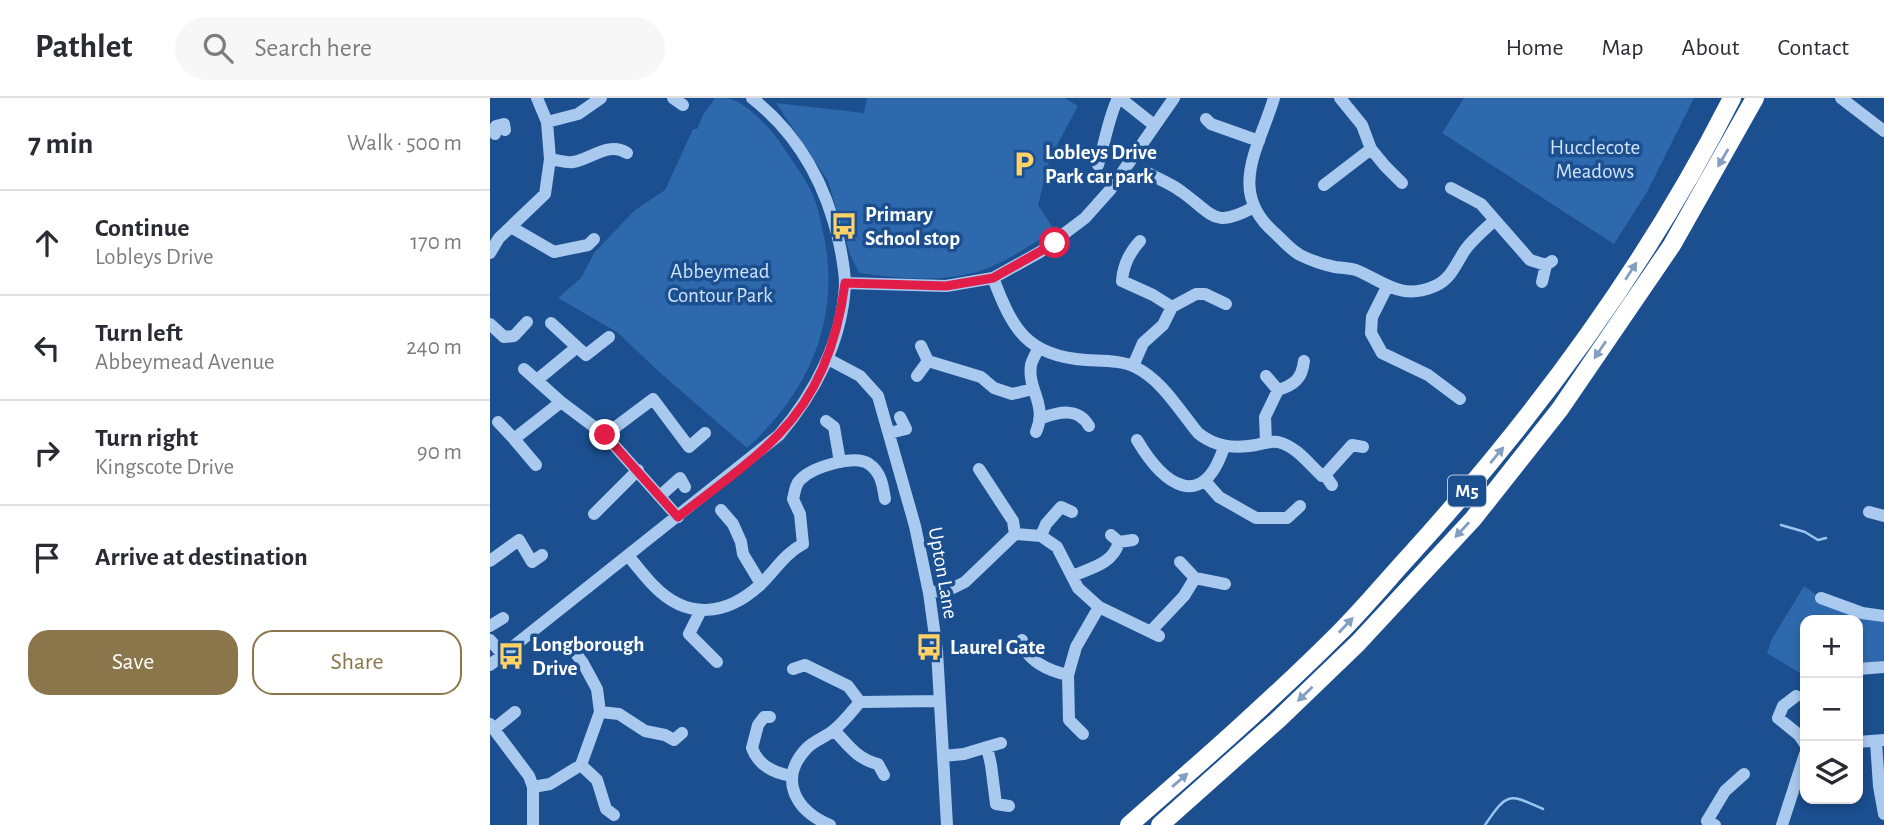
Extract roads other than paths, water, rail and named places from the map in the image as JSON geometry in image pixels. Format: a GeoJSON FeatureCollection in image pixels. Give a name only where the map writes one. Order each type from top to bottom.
{"type":"FeatureCollection","features":[{"type":"Feature","properties":{"kind":"highway","name":"M5"},"geometry":{"type":"LineString","coordinates":[[1129,825],[1341,631],[1464,495],[1546,396],[1594,328],[1654,238],[1732,98]]}},
{"type":"Feature","properties":{"kind":"highway","name":"M5"},"geometry":{"type":"LineString","coordinates":[[1160,825],[1279,719],[1358,643],[1473,519],[1560,410],[1664,256],[1755,98]]}},
{"type":"Feature","properties":{"kind":"street"},"geometry":{"type":"LineString","coordinates":[[490,253],[499,238],[545,194],[551,159],[547,121],[537,98]]}},
{"type":"Feature","properties":{"kind":"street"},"geometry":{"type":"LineString","coordinates":[[547,121],[578,114],[601,98]]}},
{"type":"Feature","properties":{"kind":"street"},"geometry":{"type":"LineString","coordinates":[[490,666],[779,435],[802,406],[828,359],[840,315],[845,283],[834,219],[822,186],[810,164],[780,122],[752,98]]}},
{"type":"Feature","properties":{"kind":"street"},"geometry":{"type":"LineString","coordinates":[[1098,165],[1111,145],[1111,114],[1119,98],[1154,125]]}},
{"type":"Feature","properties":{"kind":"street"},"geometry":{"type":"LineString","coordinates":[[845,283],[946,286],[993,278],[1040,252],[1085,218],[1110,190],[1174,98]]}},
{"type":"Feature","properties":{"kind":"street"},"geometry":{"type":"LineString","coordinates":[[1274,98],[1248,180],[1254,207],[1269,229],[1298,254],[1333,267],[1352,269],[1387,287],[1403,291],[1422,291],[1449,277],[1466,249],[1495,220]]}},
{"type":"Feature","properties":{"kind":"street"},"geometry":{"type":"LineString","coordinates":[[1340,98],[1362,125],[1371,149],[1402,183]]}},
{"type":"Feature","properties":{"kind":"street"},"geometry":{"type":"LineString","coordinates":[[1841,98],[1884,131]]}},
{"type":"Feature","properties":{"kind":"street"},"geometry":{"type":"LineString","coordinates":[[1206,119],[1211,124],[1259,141]]}},
{"type":"Feature","properties":{"kind":"street"},"geometry":{"type":"LineString","coordinates":[[551,159],[572,163],[594,153],[615,148],[627,153]]}},
{"type":"Feature","properties":{"kind":"street"},"geometry":{"type":"LineString","coordinates":[[1326,179],[1371,149]]}},
{"type":"Feature","properties":{"kind":"street"},"geometry":{"type":"LineString","coordinates":[[1149,173],[1218,219],[1235,218],[1254,207]]}},
{"type":"Feature","properties":{"kind":"street"},"geometry":{"type":"LineString","coordinates":[[1449,187],[1481,204],[1530,260],[1549,263],[1542,282]]}},
{"type":"Feature","properties":{"kind":"street"},"geometry":{"type":"LineString","coordinates":[[510,227],[554,253],[588,245],[594,239]]}},
{"type":"Feature","properties":{"kind":"street"},"geometry":{"type":"LineString","coordinates":[[1136,245],[1117,283],[1153,295],[1172,307]]}},
{"type":"Feature","properties":{"kind":"street"},"geometry":{"type":"LineString","coordinates":[[993,278],[1004,307],[1017,330],[1038,349],[1073,359],[1133,366],[1156,381],[1198,433],[1206,439],[1224,447],[1277,442],[1292,447],[1329,480],[1353,443]]}},
{"type":"Feature","properties":{"kind":"street"},"geometry":{"type":"LineString","coordinates":[[1387,287],[1373,317],[1371,333],[1382,353],[1428,375],[1460,400]]}},
{"type":"Feature","properties":{"kind":"street"},"geometry":{"type":"LineString","coordinates":[[1133,366],[1143,343],[1163,325],[1172,307],[1196,294],[1205,294],[1222,302]]}},
{"type":"Feature","properties":{"kind":"street"},"geometry":{"type":"LineString","coordinates":[[490,324],[503,342],[514,336],[527,322]]}},
{"type":"Feature","properties":{"kind":"street"},"geometry":{"type":"LineString","coordinates":[[551,323],[586,355],[609,337]]}},
{"type":"Feature","properties":{"kind":"street"},"geometry":{"type":"LineString","coordinates":[[920,346],[928,361],[981,376],[994,388],[1012,394],[1034,389]]}},
{"type":"Feature","properties":{"kind":"street"},"geometry":{"type":"LineString","coordinates":[[537,380],[577,347]]}},
{"type":"Feature","properties":{"kind":"street"},"geometry":{"type":"LineString","coordinates":[[1036,432],[1042,418],[1031,366],[1038,349]]}},
{"type":"Feature","properties":{"kind":"street","name":"Upton Lane"},"geometry":{"type":"LineString","coordinates":[[828,359],[860,376],[878,396],[915,526],[929,593],[937,651],[947,825]]}},
{"type":"Feature","properties":{"kind":"street"},"geometry":{"type":"LineString","coordinates":[[917,376],[928,361]]}},
{"type":"Feature","properties":{"kind":"street"},"geometry":{"type":"LineString","coordinates":[[524,369],[561,402],[605,435],[678,517]]}},
{"type":"Feature","properties":{"kind":"street"},"geometry":{"type":"LineString","coordinates":[[1266,442],[1265,417],[1278,390],[1293,386],[1306,370]]}},
{"type":"Feature","properties":{"kind":"street"},"geometry":{"type":"LineString","coordinates":[[1266,376],[1278,390]]}},
{"type":"Feature","properties":{"kind":"street"},"geometry":{"type":"LineString","coordinates":[[605,435],[658,394],[688,447],[705,433]]}},
{"type":"Feature","properties":{"kind":"street"},"geometry":{"type":"LineString","coordinates":[[514,439],[561,402]]}},
{"type":"Feature","properties":{"kind":"street"},"geometry":{"type":"LineString","coordinates":[[1042,418],[1061,411],[1071,412],[1087,423]]}},
{"type":"Feature","properties":{"kind":"street"},"geometry":{"type":"LineString","coordinates":[[889,433],[911,432],[900,417]]}},
{"type":"Feature","properties":{"kind":"street"},"geometry":{"type":"LineString","coordinates":[[826,421],[834,427],[840,462]]}},
{"type":"Feature","properties":{"kind":"street"},"geometry":{"type":"LineString","coordinates":[[498,422],[536,465]]}},
{"type":"Feature","properties":{"kind":"street"},"geometry":{"type":"LineString","coordinates":[[1139,450],[1179,485],[1194,486],[1205,481],[1219,461],[1224,447]]}},
{"type":"Feature","properties":{"kind":"street"},"geometry":{"type":"LineString","coordinates":[[629,557],[655,588],[676,603],[700,612],[724,608],[761,584],[789,552],[803,544],[800,514],[793,499],[799,480],[811,471],[861,459],[879,475],[885,499]]}},
{"type":"Feature","properties":{"kind":"street"},"geometry":{"type":"LineString","coordinates":[[979,469],[992,482],[1013,521],[1015,534]]}},
{"type":"Feature","properties":{"kind":"street"},"geometry":{"type":"LineString","coordinates":[[594,514],[638,470]]}},
{"type":"Feature","properties":{"kind":"street"},"geometry":{"type":"LineString","coordinates":[[660,496],[680,478],[685,487]]}},
{"type":"Feature","properties":{"kind":"street"},"geometry":{"type":"LineString","coordinates":[[1205,481],[1219,497],[1256,518],[1293,513]]}},
{"type":"Feature","properties":{"kind":"street"},"geometry":{"type":"LineString","coordinates":[[1041,537],[1046,524],[1066,508]]}},
{"type":"Feature","properties":{"kind":"street"},"geometry":{"type":"LineString","coordinates":[[721,510],[733,524],[743,554],[761,584]]}},
{"type":"Feature","properties":{"kind":"street"},"geometry":{"type":"LineString","coordinates":[[1869,512],[1884,516]]}},
{"type":"Feature","properties":{"kind":"street"},"geometry":{"type":"LineString","coordinates":[[929,593],[953,588],[965,582],[1015,534]]}},
{"type":"Feature","properties":{"kind":"street"},"geometry":{"type":"LineString","coordinates":[[1015,534],[1041,537],[1057,547],[1078,588],[1099,607],[1154,634],[1195,578]]}},
{"type":"Feature","properties":{"kind":"street"},"geometry":{"type":"LineString","coordinates":[[490,561],[523,536],[532,562],[542,555]]}},
{"type":"Feature","properties":{"kind":"street"},"geometry":{"type":"LineString","coordinates":[[1072,576],[1106,562],[1116,551],[1115,538],[1133,540]]}},
{"type":"Feature","properties":{"kind":"street"},"geometry":{"type":"LineString","coordinates":[[1180,562],[1195,578],[1225,584]]}},
{"type":"Feature","properties":{"kind":"street"},"geometry":{"type":"LineString","coordinates":[[1821,598],[1862,613],[1884,616]]}},
{"type":"Feature","properties":{"kind":"street"},"geometry":{"type":"LineString","coordinates":[[1083,734],[1065,722],[1068,675],[1076,647],[1099,607]]}},
{"type":"Feature","properties":{"kind":"street"},"geometry":{"type":"LineString","coordinates":[[700,612],[689,634],[717,662]]}},
{"type":"Feature","properties":{"kind":"street"},"geometry":{"type":"LineString","coordinates":[[490,640],[503,655]]}},
{"type":"Feature","properties":{"kind":"street"},"geometry":{"type":"LineString","coordinates":[[1022,640],[1026,653],[1052,671],[1068,675]]}},
{"type":"Feature","properties":{"kind":"street"},"geometry":{"type":"LineString","coordinates":[[533,787],[550,784],[581,765],[600,712],[597,689],[583,663],[571,648]]}},
{"type":"Feature","properties":{"kind":"street"},"geometry":{"type":"LineString","coordinates":[[801,663],[848,686],[860,702]]}},
{"type":"Feature","properties":{"kind":"street"},"geometry":{"type":"LineString","coordinates":[[1863,669],[1884,667]]}},
{"type":"Feature","properties":{"kind":"street"},"geometry":{"type":"LineString","coordinates":[[1796,696],[1783,706],[1778,718],[1803,741]]}},
{"type":"Feature","properties":{"kind":"street"},"geometry":{"type":"LineString","coordinates":[[830,825],[802,807],[795,796],[792,776],[804,751],[835,730],[860,702],[939,701]]}},
{"type":"Feature","properties":{"kind":"street"},"geometry":{"type":"LineString","coordinates":[[514,712],[492,727],[529,775],[533,787],[533,825]]}},
{"type":"Feature","properties":{"kind":"street"},"geometry":{"type":"LineString","coordinates":[[600,712],[619,714],[645,730],[674,740],[682,733]]}},
{"type":"Feature","properties":{"kind":"street"},"geometry":{"type":"LineString","coordinates":[[770,717],[764,716],[758,726],[752,748],[754,754],[770,770],[792,776]]}},
{"type":"Feature","properties":{"kind":"street"},"geometry":{"type":"LineString","coordinates":[[835,730],[865,761],[881,765]]}},
{"type":"Feature","properties":{"kind":"street"},"geometry":{"type":"LineString","coordinates":[[1880,741],[1879,786],[1884,814]]}},
{"type":"Feature","properties":{"kind":"street"},"geometry":{"type":"LineString","coordinates":[[943,756],[964,754],[1001,743]]}},
{"type":"Feature","properties":{"kind":"street"},"geometry":{"type":"LineString","coordinates":[[986,747],[992,765],[999,808]]}},
{"type":"Feature","properties":{"kind":"street"},"geometry":{"type":"LineString","coordinates":[[581,765],[597,780],[606,809],[614,815]]}},
{"type":"Feature","properties":{"kind":"street"},"geometry":{"type":"LineString","coordinates":[[1782,825],[1800,769]]}},
{"type":"Feature","properties":{"kind":"street"},"geometry":{"type":"LineString","coordinates":[[1716,825],[1707,821],[1725,791],[1744,774]]}},
{"type":"Feature","properties":{"kind":"waterway"},"geometry":{"type":"LineString","coordinates":[[1781,525],[1805,532],[1818,540],[1826,538]]}},
{"type":"Feature","properties":{"kind":"waterway"},"geometry":{"type":"LineString","coordinates":[[1485,825],[1499,806],[1510,799],[1523,800],[1543,809]]}},
{"type":"Feature","properties":{"kind":"place","name":"Lobleys Drive Park car park"},"geometry":{"type":"Point","coordinates":[1024,164]}},
{"type":"Feature","properties":{"kind":"place","name":"Primary School stop"},"geometry":{"type":"Point","coordinates":[844,226]}},
{"type":"Feature","properties":{"kind":"place","name":"Laurel Gate"},"geometry":{"type":"Point","coordinates":[929,647]}},
{"type":"Feature","properties":{"kind":"place","name":"Longborough Drive"},"geometry":{"type":"Point","coordinates":[511,656]}},
{"type":"Feature","properties":{"kind":"park label","name":"Hucclecote Meadows"},"geometry":{"type":"Point","coordinates":[1595,159]}},
{"type":"Feature","properties":{"kind":"park label","name":"Abbeymead Contour Park"},"geometry":{"type":"Point","coordinates":[720,283]}}]}
